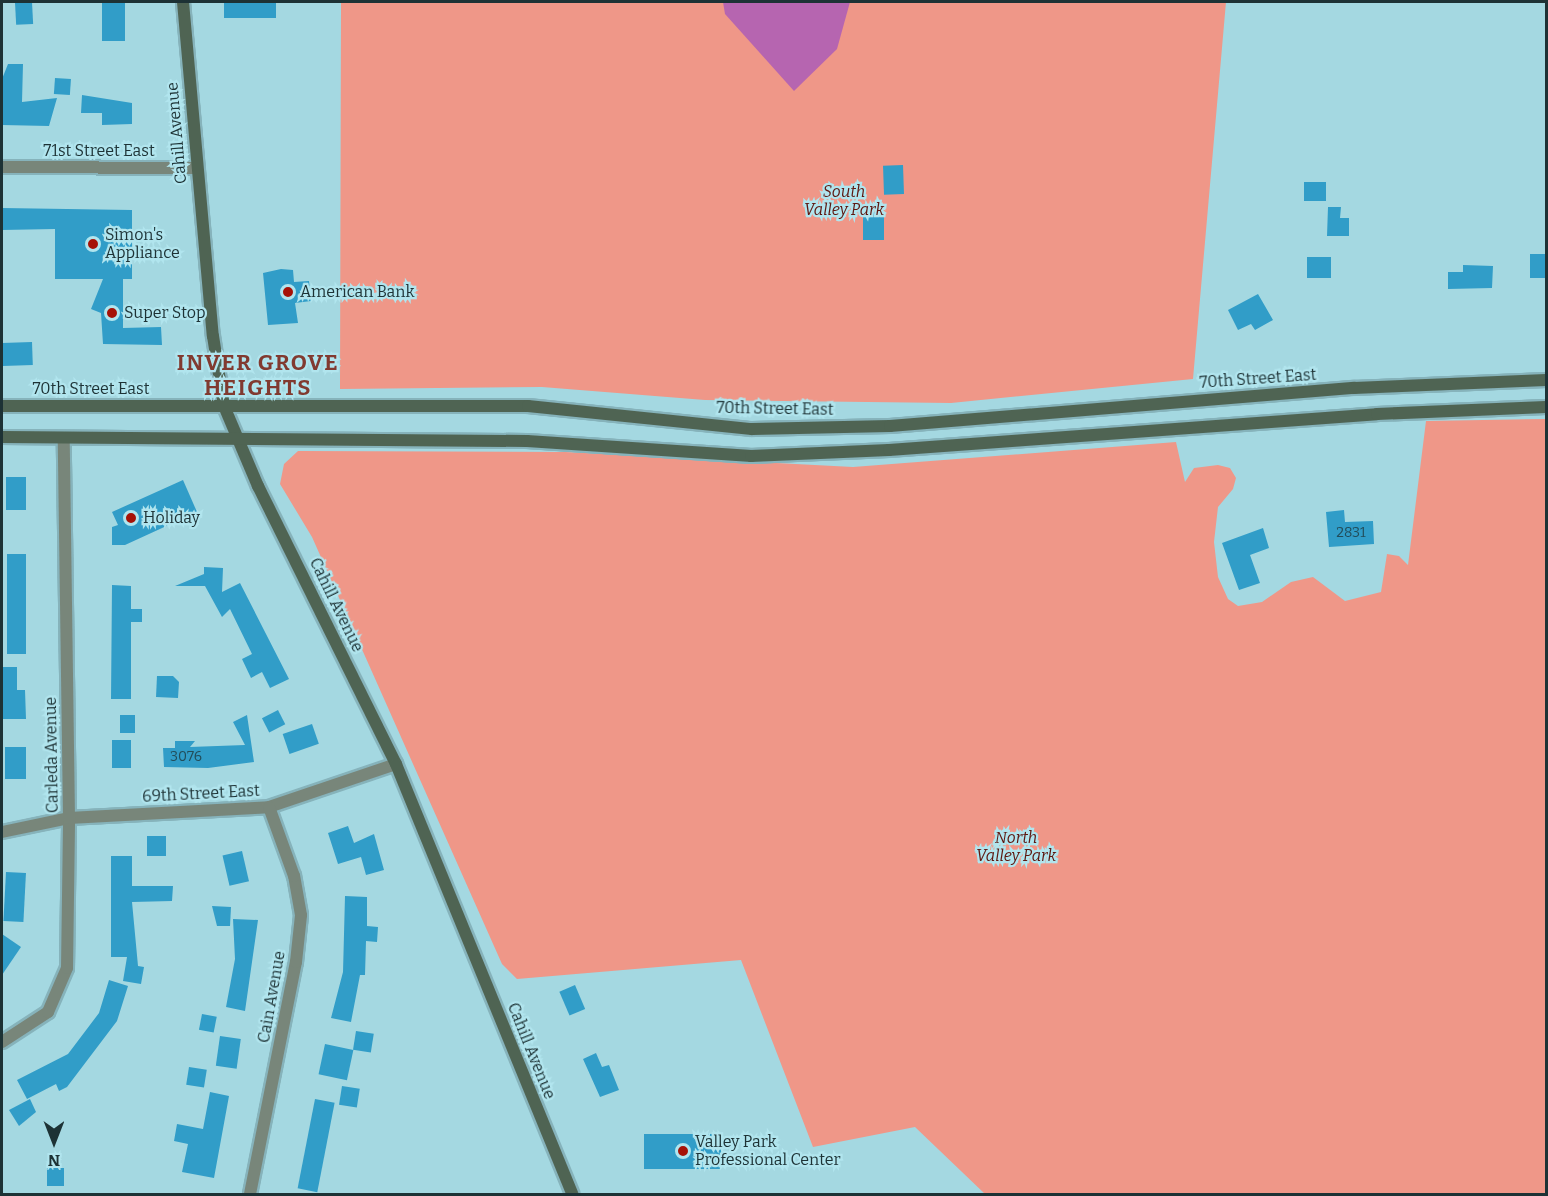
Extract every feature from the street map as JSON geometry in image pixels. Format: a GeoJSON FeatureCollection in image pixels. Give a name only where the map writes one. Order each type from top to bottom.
{"type":"FeatureCollection","features":[{"type":"Feature","properties":{"kind":"main road","name":"Cahill Avenue"},"geometry":{"type":"LineString","coordinates":[[183,2],[196,168],[224,406],[240,439],[258,486],[396,764],[572,1194]]}},
{"type":"Feature","properties":{"kind":"main road","name":"70th Street East"},"geometry":{"type":"LineString","coordinates":[[2,406],[528,406],[752,429],[890,426],[1348,389],[1546,380]]}},
{"type":"Feature","properties":{"kind":"main road"},"geometry":{"type":"LineString","coordinates":[[2,437],[527,441],[751,456],[901,449],[1377,414],[1546,407]]}},
{"type":"Feature","properties":{"kind":"street","name":"71st Street East"},"geometry":{"type":"LineString","coordinates":[[2,167],[196,168]]}},
{"type":"Feature","properties":{"kind":"street","name":"Carleda Avenue"},"geometry":{"type":"LineString","coordinates":[[2,1042],[48,1012],[67,968],[69,818],[63,438]]}},
{"type":"Feature","properties":{"kind":"street","name":"69th Street East"},"geometry":{"type":"LineString","coordinates":[[2,832],[69,818],[269,807],[396,764]]}},
{"type":"Feature","properties":{"kind":"street","name":"Cain Avenue"},"geometry":{"type":"LineString","coordinates":[[250,1194],[296,962],[301,915],[294,876],[269,807]]}},
{"type":"Feature","properties":{"kind":"green space","name":"South Valley Park"},"geometry":{"type":"Polygon","coordinates":[[[341,2],[1226,2],[1193,379],[951,403],[705,400],[542,387],[340,389],[341,2]]]}},
{"type":"Feature","properties":{"kind":"green space","name":"North Valley Park"},"geometry":{"type":"Polygon","coordinates":[[[1546,419],[1546,1194],[985,1194],[915,1127],[813,1147],[741,960],[517,979],[502,964],[312,537],[280,484],[284,464],[298,451],[565,452],[853,467],[1176,442],[1185,482],[1194,468],[1218,465],[1230,468],[1236,478],[1233,489],[1218,507],[1214,542],[1218,577],[1228,599],[1238,606],[1262,602],[1291,582],[1313,577],[1345,601],[1381,592],[1387,554],[1399,556],[1408,565],[1426,421],[1546,419]]]}},
{"type":"Feature","properties":{"kind":"shaded area"},"geometry":{"type":"Polygon","coordinates":[[[723,2],[850,2],[837,49],[794,91],[725,14],[723,2]]]}},
{"type":"Feature","properties":{"kind":"building"},"geometry":{"type":"Polygon","coordinates":[[[32,2],[33,24],[16,25],[15,3],[32,2]]]}},
{"type":"Feature","properties":{"kind":"building"},"geometry":{"type":"Polygon","coordinates":[[[102,2],[125,2],[125,41],[102,41],[102,2]]]}},
{"type":"Feature","properties":{"kind":"building"},"geometry":{"type":"Polygon","coordinates":[[[224,2],[276,2],[276,18],[224,18],[224,2]]]}},
{"type":"Feature","properties":{"kind":"building"},"geometry":{"type":"Polygon","coordinates":[[[8,64],[23,64],[22,102],[57,98],[49,126],[2,125],[2,79],[8,64]]]}},
{"type":"Feature","properties":{"kind":"building"},"geometry":{"type":"Polygon","coordinates":[[[55,78],[71,79],[70,95],[54,94],[55,78]]]}},
{"type":"Feature","properties":{"kind":"building"},"geometry":{"type":"Polygon","coordinates":[[[82,95],[132,103],[132,124],[102,125],[102,113],[81,113],[82,95]]]}},
{"type":"Feature","properties":{"kind":"building"},"geometry":{"type":"Polygon","coordinates":[[[903,165],[904,194],[884,195],[883,166],[903,165]]]}},
{"type":"Feature","properties":{"kind":"building"},"geometry":{"type":"Polygon","coordinates":[[[1304,182],[1326,182],[1326,201],[1304,201],[1304,182]]]}},
{"type":"Feature","properties":{"kind":"building"},"geometry":{"type":"Polygon","coordinates":[[[1328,207],[1341,207],[1340,218],[1349,218],[1349,236],[1327,236],[1328,207]]]}},
{"type":"Feature","properties":{"kind":"building","name":"Simon's Appliance"},"geometry":{"type":"Polygon","coordinates":[[[2,208],[132,210],[132,279],[123,279],[123,328],[161,327],[162,345],[103,344],[101,313],[91,309],[103,279],[55,279],[55,229],[2,230],[2,208]]]}},
{"type":"Feature","properties":{"kind":"building"},"geometry":{"type":"Polygon","coordinates":[[[863,212],[884,212],[884,240],[863,240],[863,212]]]}},
{"type":"Feature","properties":{"kind":"building"},"geometry":{"type":"Polygon","coordinates":[[[1530,254],[1546,254],[1546,278],[1530,278],[1530,254]]]}},
{"type":"Feature","properties":{"kind":"building"},"geometry":{"type":"Polygon","coordinates":[[[1307,257],[1331,257],[1331,278],[1307,278],[1307,257]]]}},
{"type":"Feature","properties":{"kind":"building"},"geometry":{"type":"Polygon","coordinates":[[[1463,265],[1493,266],[1492,288],[1448,289],[1448,272],[1463,272],[1463,265]]]}},
{"type":"Feature","properties":{"kind":"building","name":"American Bank"},"geometry":{"type":"Polygon","coordinates":[[[281,269],[293,270],[294,282],[309,281],[311,301],[295,303],[298,323],[268,325],[263,273],[281,269]]]}},
{"type":"Feature","properties":{"kind":"building"},"geometry":{"type":"Polygon","coordinates":[[[1258,294],[1273,320],[1255,330],[1251,324],[1238,330],[1228,310],[1258,294]]]}},
{"type":"Feature","properties":{"kind":"building"},"geometry":{"type":"Polygon","coordinates":[[[32,342],[33,365],[3,366],[2,343],[32,342]]]}},
{"type":"Feature","properties":{"kind":"building"},"geometry":{"type":"Polygon","coordinates":[[[6,477],[26,477],[26,510],[6,510],[6,477]]]}},
{"type":"Feature","properties":{"kind":"building"},"geometry":{"type":"Polygon","coordinates":[[[183,480],[197,512],[125,545],[112,545],[112,527],[118,525],[112,512],[183,480]]]}},
{"type":"Feature","properties":{"kind":"building"},"geometry":{"type":"Polygon","coordinates":[[[1344,510],[1345,522],[1373,521],[1374,544],[1329,547],[1326,512],[1344,510]]]}},
{"type":"Feature","properties":{"kind":"building"},"geometry":{"type":"Polygon","coordinates":[[[1263,528],[1269,548],[1250,555],[1260,583],[1239,590],[1222,543],[1263,528]]]}},
{"type":"Feature","properties":{"kind":"building"},"geometry":{"type":"Polygon","coordinates":[[[7,554],[26,554],[26,654],[7,654],[7,554]]]}},
{"type":"Feature","properties":{"kind":"building"},"geometry":{"type":"Polygon","coordinates":[[[204,567],[223,568],[222,592],[240,583],[289,679],[270,688],[262,672],[251,678],[242,659],[252,654],[230,609],[222,617],[205,586],[175,586],[204,574],[204,567]]]}},
{"type":"Feature","properties":{"kind":"building"},"geometry":{"type":"Polygon","coordinates":[[[112,585],[131,586],[131,609],[142,609],[142,622],[131,622],[131,699],[111,699],[112,585]]]}},
{"type":"Feature","properties":{"kind":"building"},"geometry":{"type":"Polygon","coordinates":[[[2,667],[17,667],[17,690],[25,690],[26,719],[2,719],[2,667]]]}},
{"type":"Feature","properties":{"kind":"building"},"geometry":{"type":"Polygon","coordinates":[[[157,676],[173,676],[179,682],[178,698],[156,697],[157,676]]]}},
{"type":"Feature","properties":{"kind":"building"},"geometry":{"type":"Polygon","coordinates":[[[278,710],[285,724],[269,732],[262,718],[278,710]]]}},
{"type":"Feature","properties":{"kind":"building"},"geometry":{"type":"Polygon","coordinates":[[[120,715],[135,715],[135,733],[120,733],[120,715]]]}},
{"type":"Feature","properties":{"kind":"building"},"geometry":{"type":"Polygon","coordinates":[[[247,715],[254,762],[208,768],[164,767],[163,748],[175,748],[175,741],[195,741],[190,747],[245,745],[233,722],[247,715]]]}},
{"type":"Feature","properties":{"kind":"building"},"geometry":{"type":"Polygon","coordinates":[[[312,724],[319,744],[290,754],[283,734],[312,724]]]}},
{"type":"Feature","properties":{"kind":"building"},"geometry":{"type":"Polygon","coordinates":[[[112,740],[131,740],[131,768],[112,768],[112,740]]]}},
{"type":"Feature","properties":{"kind":"building"},"geometry":{"type":"Polygon","coordinates":[[[5,747],[26,747],[26,779],[5,779],[5,747]]]}},
{"type":"Feature","properties":{"kind":"building"},"geometry":{"type":"Polygon","coordinates":[[[348,826],[354,843],[374,834],[384,870],[366,875],[361,857],[338,864],[328,833],[348,826]]]}},
{"type":"Feature","properties":{"kind":"building"},"geometry":{"type":"Polygon","coordinates":[[[147,836],[166,836],[166,856],[147,856],[147,836]]]}},
{"type":"Feature","properties":{"kind":"building"},"geometry":{"type":"Polygon","coordinates":[[[242,851],[249,881],[229,886],[223,855],[242,851]]]}},
{"type":"Feature","properties":{"kind":"building"},"geometry":{"type":"Polygon","coordinates":[[[111,856],[132,856],[132,886],[173,886],[172,901],[132,902],[138,966],[144,967],[141,984],[123,981],[127,957],[111,957],[111,856]]]}},
{"type":"Feature","properties":{"kind":"building"},"geometry":{"type":"Polygon","coordinates":[[[6,872],[26,873],[23,922],[3,921],[6,872]]]}},
{"type":"Feature","properties":{"kind":"building"},"geometry":{"type":"Polygon","coordinates":[[[345,896],[367,897],[367,926],[378,927],[377,942],[366,941],[365,975],[360,975],[351,1022],[331,1018],[343,972],[345,896]]]}},
{"type":"Feature","properties":{"kind":"building"},"geometry":{"type":"Polygon","coordinates":[[[212,906],[231,907],[230,926],[217,926],[212,906]]]}},
{"type":"Feature","properties":{"kind":"building"},"geometry":{"type":"Polygon","coordinates":[[[233,919],[258,920],[245,1011],[226,1007],[235,959],[233,919]]]}},
{"type":"Feature","properties":{"kind":"building"},"geometry":{"type":"Polygon","coordinates":[[[2,934],[21,947],[2,975],[2,934]]]}},
{"type":"Feature","properties":{"kind":"building"},"geometry":{"type":"Polygon","coordinates":[[[109,980],[128,986],[117,1021],[67,1087],[59,1091],[56,1084],[27,1099],[17,1080],[68,1054],[99,1013],[109,980]]]}},
{"type":"Feature","properties":{"kind":"building"},"geometry":{"type":"Polygon","coordinates":[[[575,985],[585,1009],[570,1016],[559,992],[575,985]]]}},
{"type":"Feature","properties":{"kind":"building"},"geometry":{"type":"Polygon","coordinates":[[[202,1014],[217,1017],[214,1033],[199,1030],[202,1014]]]}},
{"type":"Feature","properties":{"kind":"building"},"geometry":{"type":"Polygon","coordinates":[[[356,1031],[374,1034],[371,1053],[353,1050],[356,1031]]]}},
{"type":"Feature","properties":{"kind":"building"},"geometry":{"type":"Polygon","coordinates":[[[220,1036],[241,1039],[237,1069],[216,1066],[220,1036]]]}},
{"type":"Feature","properties":{"kind":"building"},"geometry":{"type":"Polygon","coordinates":[[[325,1044],[353,1050],[347,1080],[319,1074],[325,1044]]]}},
{"type":"Feature","properties":{"kind":"building"},"geometry":{"type":"Polygon","coordinates":[[[596,1053],[602,1067],[609,1065],[619,1090],[600,1097],[583,1059],[596,1053]]]}},
{"type":"Feature","properties":{"kind":"building"},"geometry":{"type":"Polygon","coordinates":[[[189,1067],[207,1070],[204,1088],[186,1085],[189,1067]]]}},
{"type":"Feature","properties":{"kind":"building"},"geometry":{"type":"Polygon","coordinates":[[[342,1086],[360,1089],[357,1108],[339,1105],[342,1086]]]}},
{"type":"Feature","properties":{"kind":"building"},"geometry":{"type":"Polygon","coordinates":[[[210,1092],[229,1096],[214,1178],[182,1172],[188,1144],[174,1141],[177,1124],[203,1129],[210,1092]]]}},
{"type":"Feature","properties":{"kind":"building"},"geometry":{"type":"Polygon","coordinates":[[[30,1099],[36,1112],[19,1126],[9,1110],[30,1099]]]}},
{"type":"Feature","properties":{"kind":"building"},"geometry":{"type":"Polygon","coordinates":[[[315,1099],[335,1103],[317,1192],[298,1188],[315,1099]]]}},
{"type":"Feature","properties":{"kind":"building","name":"Valley Park Professional Center"},"geometry":{"type":"Polygon","coordinates":[[[644,1134],[721,1134],[721,1169],[644,1169],[644,1134]]]}},
{"type":"Feature","properties":{"kind":"building"},"geometry":{"type":"Polygon","coordinates":[[[47,1168],[64,1168],[64,1186],[47,1186],[47,1168]]]}},
{"type":"Feature","properties":{"kind":"place","name":"Simon's Appliance"},"geometry":{"type":"Point","coordinates":[93,244]}},
{"type":"Feature","properties":{"kind":"place","name":"American Bank"},"geometry":{"type":"Point","coordinates":[288,292]}},
{"type":"Feature","properties":{"kind":"place","name":"Super Stop"},"geometry":{"type":"Point","coordinates":[112,313]}},
{"type":"Feature","properties":{"kind":"place","name":"Holiday"},"geometry":{"type":"Point","coordinates":[131,518]}},
{"type":"Feature","properties":{"kind":"place","name":"Valley Park Professional Center"},"geometry":{"type":"Point","coordinates":[683,1151]}},
{"type":"Feature","properties":{"kind":"district","name":"INVER GROVE HEIGHTS"},"geometry":{"type":"Point","coordinates":[258,374]}}]}
